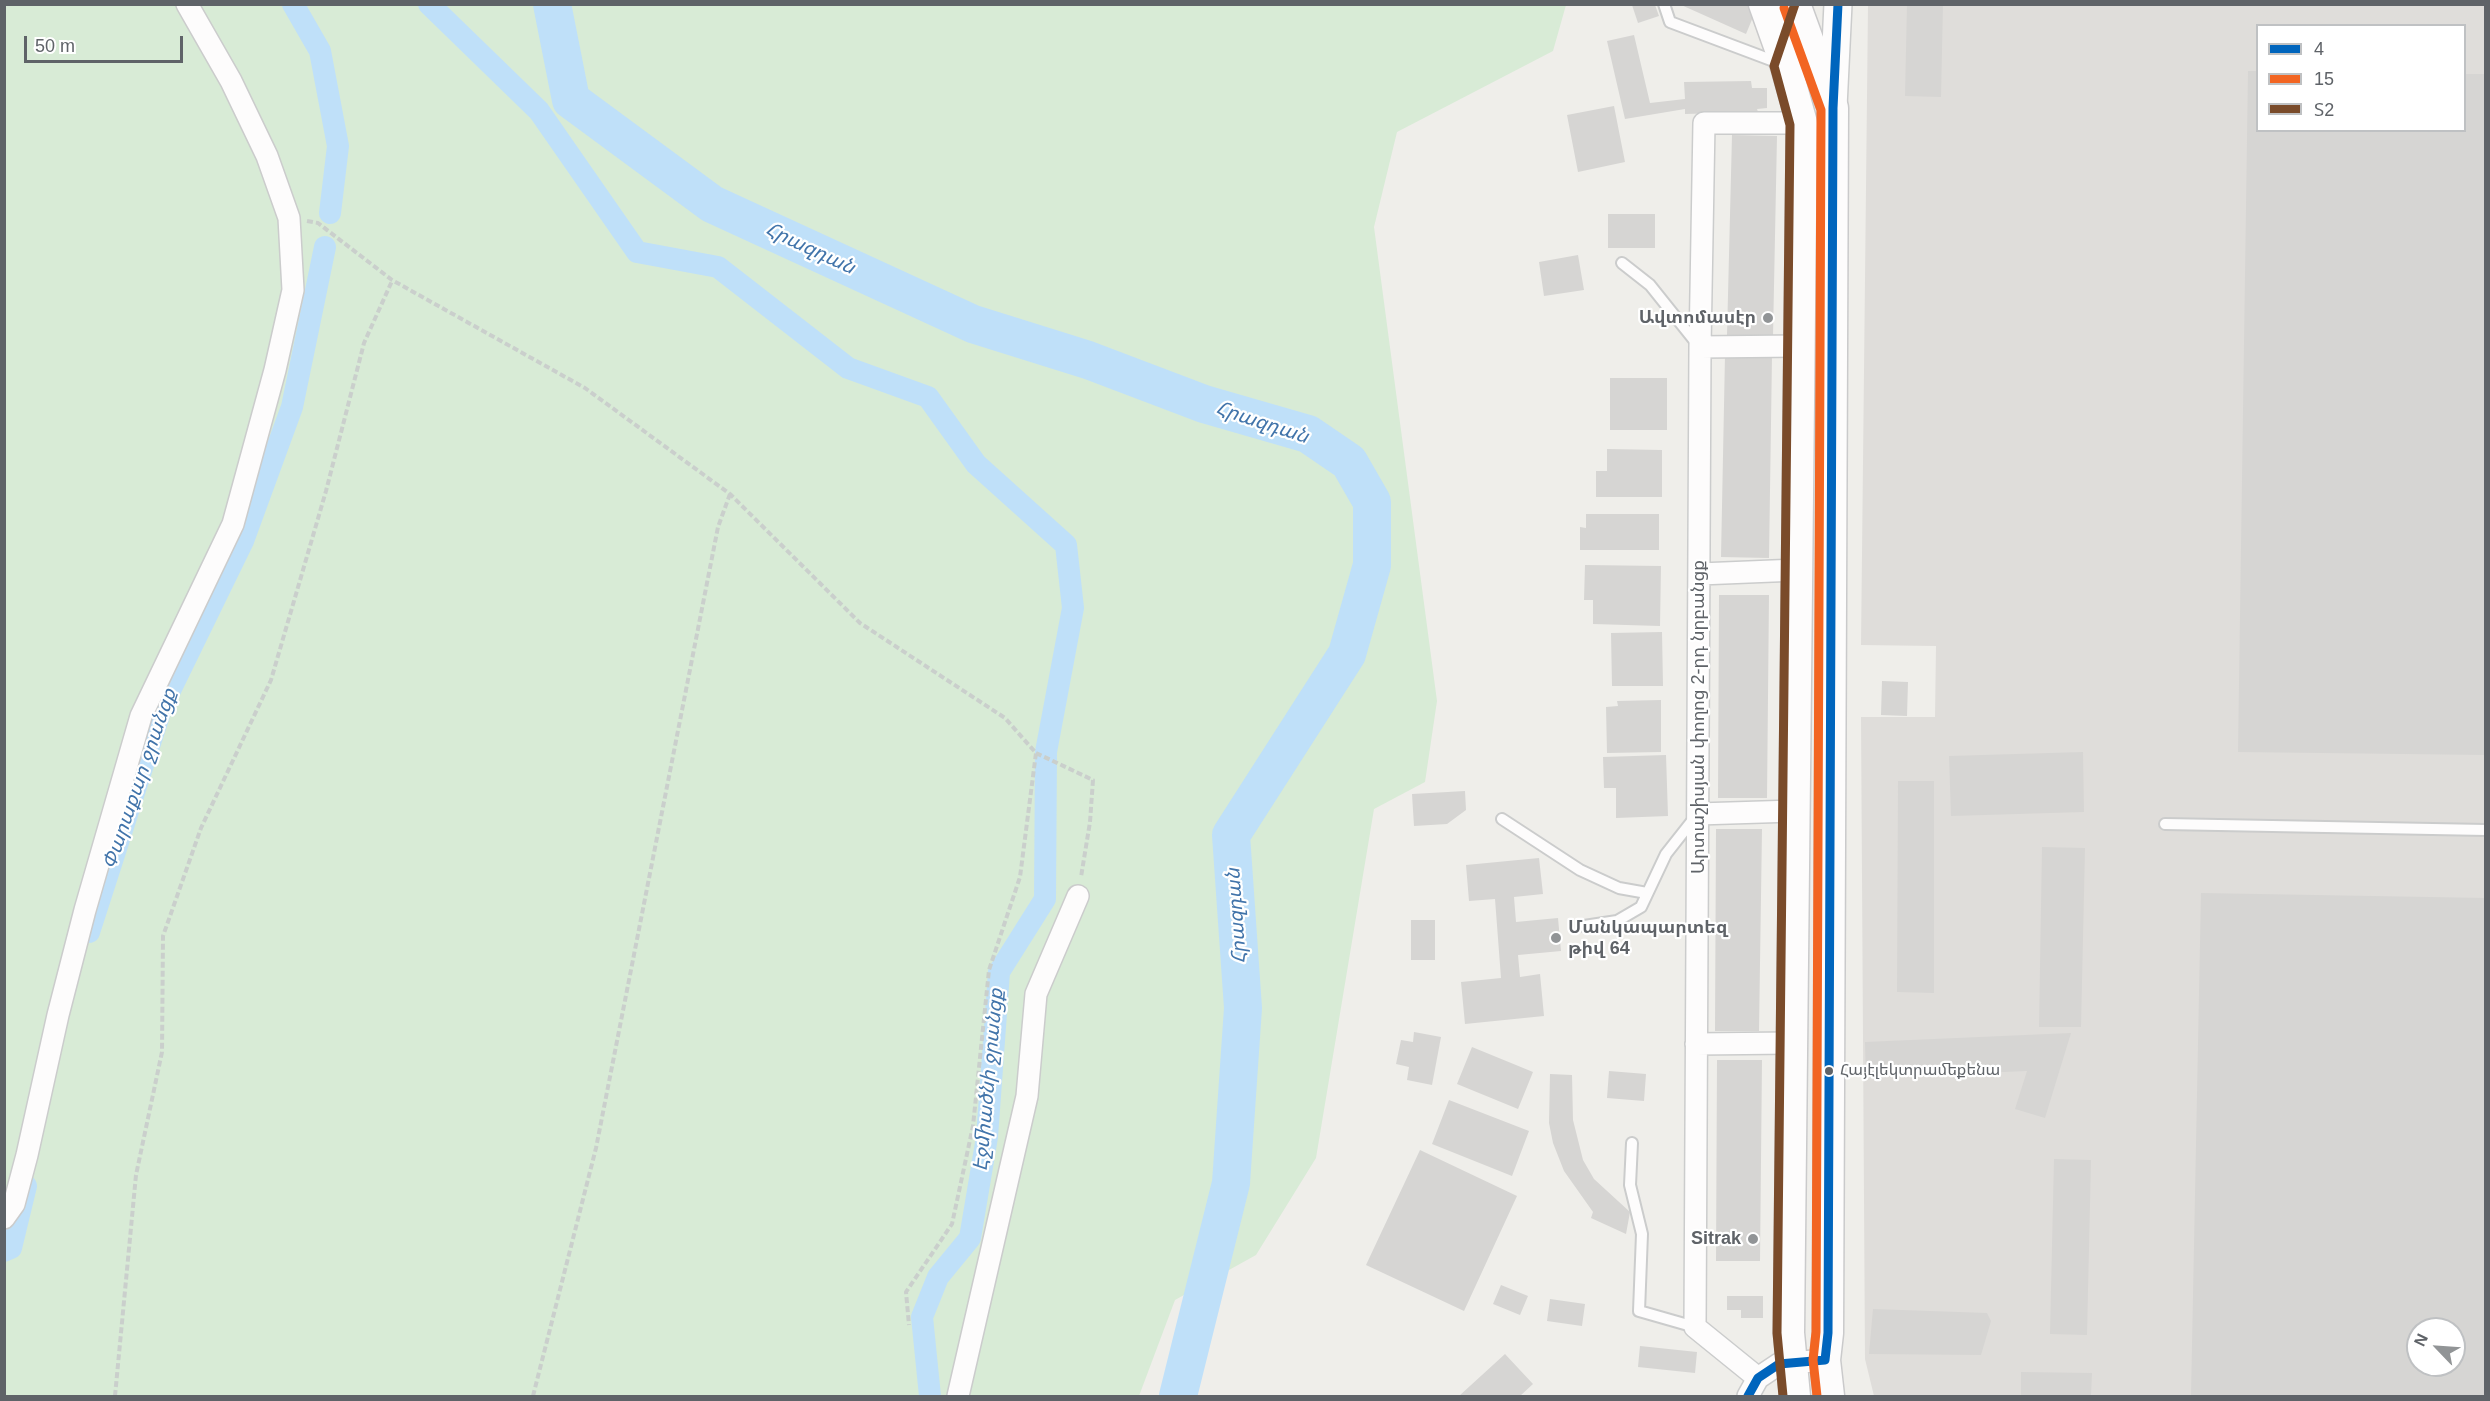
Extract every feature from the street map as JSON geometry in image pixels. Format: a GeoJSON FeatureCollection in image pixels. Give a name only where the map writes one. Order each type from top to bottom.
{"type":"FeatureCollection","features":[{"type":"Feature","properties":{"kind":"main road"},"geometry":{"type":"LineString","coordinates":[[1764,4],[1786,66],[1802,123],[1789,1333],[1795,1396]]}},
{"type":"Feature","properties":{"kind":"main road"},"geometry":{"type":"LineString","coordinates":[[1802,11],[1833,108],[1828,1333],[1825,1360],[1829,1396]]}},
{"type":"Feature","properties":{"kind":"street"},"geometry":{"type":"LineString","coordinates":[[4,1218],[14,1204],[85,910],[141,716],[233,524],[275,370],[293,290],[289,218],[267,156],[231,81],[187,4]]}},
{"type":"Feature","properties":{"kind":"street"},"geometry":{"type":"LineString","coordinates":[[1833,108],[1838,4]]}},
{"type":"Feature","properties":{"kind":"street"},"geometry":{"type":"LineString","coordinates":[[1786,66],[1802,11]]}},
{"type":"Feature","properties":{"kind":"street","name":"Արտաշիսյան փողոց 2-րդ նրբանցք"},"geometry":{"type":"LineString","coordinates":[[1695,1327],[1700,347],[1704,123],[1802,123]]}},
{"type":"Feature","properties":{"kind":"street"},"geometry":{"type":"LineString","coordinates":[[1700,347],[1800,346]]}},
{"type":"Feature","properties":{"kind":"street"},"geometry":{"type":"LineString","coordinates":[[1700,574],[1797,570]]}},
{"type":"Feature","properties":{"kind":"street"},"geometry":{"type":"LineString","coordinates":[[1698,814],[1794,811]]}},
{"type":"Feature","properties":{"kind":"street"},"geometry":{"type":"LineString","coordinates":[[958,1396],[1027,1096],[1036,994],[1078,896]]}},
{"type":"Feature","properties":{"kind":"street"},"geometry":{"type":"LineString","coordinates":[[1696,1044],[1792,1043]]}},
{"type":"Feature","properties":{"kind":"street"},"geometry":{"type":"LineString","coordinates":[[1695,1327],[1753,1387],[1779,1364],[1791,1361],[1825,1360]]}},
{"type":"Feature","properties":{"kind":"lane"},"geometry":{"type":"LineString","coordinates":[[1664,4],[1670,22],[1786,66]]}},
{"type":"Feature","properties":{"kind":"lane"},"geometry":{"type":"LineString","coordinates":[[1622,263],[1650,285],[1700,347]]}},
{"type":"Feature","properties":{"kind":"lane"},"geometry":{"type":"LineString","coordinates":[[1584,926],[1617,921],[1641,907],[1666,854],[1698,814]]}},
{"type":"Feature","properties":{"kind":"lane"},"geometry":{"type":"LineString","coordinates":[[1502,819],[1580,870],[1619,888],[1647,893]]}},
{"type":"Feature","properties":{"kind":"lane"},"geometry":{"type":"LineString","coordinates":[[2165,824],[2486,830]]}},
{"type":"Feature","properties":{"kind":"lane"},"geometry":{"type":"LineString","coordinates":[[1632,1143],[1630,1185],[1642,1233],[1638,1311],[1695,1327]]}},
{"type":"Feature","properties":{"kind":"path"},"geometry":{"type":"LineString","coordinates":[[289,218],[318,223],[392,280],[585,388],[730,494],[860,623],[1005,718],[1036,753],[1074,769],[1093,780],[1090,822],[1078,896]]}},
{"type":"Feature","properties":{"kind":"path"},"geometry":{"type":"LineString","coordinates":[[115,1396],[136,1175],[162,1052],[163,936],[201,828],[271,680],[326,491],[364,343],[392,280]]}},
{"type":"Feature","properties":{"kind":"path"},"geometry":{"type":"LineString","coordinates":[[533,1396],[596,1148],[718,527],[730,494]]}},
{"type":"Feature","properties":{"kind":"path"},"geometry":{"type":"LineString","coordinates":[[909,1325],[906,1292],[952,1224],[973,1126],[989,970],[1020,877],[1036,753]]}},
{"type":"Feature","properties":{"kind":"shaded area","name":"Հայէլեկտրամեքենա"},"geometry":{"type":"Polygon","coordinates":[[[1868,5],[2485,5],[2485,1396],[1874,1396],[1865,1359],[1861,717],[1935,717],[1936,646],[1861,645],[1868,5]]]}},
{"type":"Feature","properties":{"kind":"green space"},"geometry":{"type":"Polygon","coordinates":[[[5,5],[1566,5],[1553,51],[1397,132],[1374,227],[1437,701],[1425,782],[1374,809],[1316,1158],[1256,1255],[1175,1300],[1139,1396],[5,1396],[5,5]]]}},
{"type":"Feature","properties":{"kind":"building"},"geometry":{"type":"Polygon","coordinates":[[[1679,4],[1750,4],[1753,17],[1746,34],[1679,4]]]}},
{"type":"Feature","properties":{"kind":"building"},"geometry":{"type":"Polygon","coordinates":[[[1907,4],[1943,4],[1941,97],[1905,96],[1907,4]]]}},
{"type":"Feature","properties":{"kind":"building"},"geometry":{"type":"Polygon","coordinates":[[[1632,5],[1655,5],[1659,16],[1638,23],[1632,5]]]}},
{"type":"Feature","properties":{"kind":"building"},"geometry":{"type":"Polygon","coordinates":[[[1634,35],[1650,103],[1685,99],[1684,82],[1751,81],[1752,88],[1767,88],[1767,108],[1757,109],[1758,112],[1685,114],[1685,109],[1625,119],[1607,41],[1634,35]]]}},
{"type":"Feature","properties":{"kind":"building"},"geometry":{"type":"Polygon","coordinates":[[[2248,71],[2256,71],[2256,132],[2466,132],[2466,74],[2486,74],[2486,755],[2238,752],[2248,71]]]}},
{"type":"Feature","properties":{"kind":"building"},"geometry":{"type":"Polygon","coordinates":[[[1614,106],[1625,162],[1578,172],[1567,115],[1614,106]]]}},
{"type":"Feature","properties":{"kind":"building"},"geometry":{"type":"Polygon","coordinates":[[[1732,135],[1777,136],[1773,336],[1727,335],[1732,135]]]}},
{"type":"Feature","properties":{"kind":"building"},"geometry":{"type":"Polygon","coordinates":[[[1608,214],[1655,214],[1655,248],[1608,248],[1608,214]]]}},
{"type":"Feature","properties":{"kind":"building"},"geometry":{"type":"Polygon","coordinates":[[[1578,255],[1584,290],[1544,296],[1539,262],[1578,255]]]}},
{"type":"Feature","properties":{"kind":"building"},"geometry":{"type":"Polygon","coordinates":[[[1725,355],[1772,356],[1769,558],[1721,557],[1725,355]]]}},
{"type":"Feature","properties":{"kind":"building"},"geometry":{"type":"Polygon","coordinates":[[[1610,378],[1667,378],[1667,430],[1610,430],[1610,378]]]}},
{"type":"Feature","properties":{"kind":"building"},"geometry":{"type":"Polygon","coordinates":[[[1607,449],[1662,450],[1662,497],[1596,497],[1596,471],[1607,471],[1607,449]]]}},
{"type":"Feature","properties":{"kind":"building"},"geometry":{"type":"Polygon","coordinates":[[[1586,514],[1659,514],[1659,550],[1580,550],[1580,527],[1586,528],[1586,514]]]}},
{"type":"Feature","properties":{"kind":"building"},"geometry":{"type":"Polygon","coordinates":[[[1585,565],[1661,566],[1660,626],[1593,624],[1593,600],[1584,600],[1585,565]]]}},
{"type":"Feature","properties":{"kind":"building"},"geometry":{"type":"Polygon","coordinates":[[[1719,595],[1769,595],[1767,798],[1718,798],[1719,595]]]}},
{"type":"Feature","properties":{"kind":"building"},"geometry":{"type":"Polygon","coordinates":[[[1662,632],[1663,686],[1612,686],[1611,633],[1662,632]]]}},
{"type":"Feature","properties":{"kind":"building"},"geometry":{"type":"Polygon","coordinates":[[[1882,681],[1908,682],[1907,716],[1881,715],[1882,681]]]}},
{"type":"Feature","properties":{"kind":"building"},"geometry":{"type":"Polygon","coordinates":[[[1661,700],[1661,752],[1607,753],[1606,707],[1618,706],[1617,701],[1661,700]]]}},
{"type":"Feature","properties":{"kind":"building"},"geometry":{"type":"Polygon","coordinates":[[[2083,752],[2084,812],[1951,816],[1949,756],[2083,752]]]}},
{"type":"Feature","properties":{"kind":"building"},"geometry":{"type":"Polygon","coordinates":[[[1666,755],[1668,816],[1616,818],[1616,788],[1604,788],[1603,757],[1666,755]]]}},
{"type":"Feature","properties":{"kind":"building"},"geometry":{"type":"Polygon","coordinates":[[[1898,781],[1934,781],[1934,993],[1897,992],[1898,781]]]}},
{"type":"Feature","properties":{"kind":"building"},"geometry":{"type":"Polygon","coordinates":[[[1465,791],[1466,810],[1447,824],[1414,826],[1412,794],[1465,791]]]}},
{"type":"Feature","properties":{"kind":"building"},"geometry":{"type":"Polygon","coordinates":[[[1716,829],[1762,829],[1759,1031],[1715,1031],[1716,829]]]}},
{"type":"Feature","properties":{"kind":"building"},"geometry":{"type":"Polygon","coordinates":[[[2042,847],[2085,848],[2081,1027],[2039,1027],[2042,847]]]}},
{"type":"Feature","properties":{"kind":"building"},"geometry":{"type":"Polygon","coordinates":[[[1539,858],[1543,894],[1514,897],[1516,922],[1558,918],[1561,951],[1518,955],[1520,977],[1540,974],[1544,1016],[1465,1024],[1461,982],[1501,978],[1495,899],[1469,901],[1466,865],[1539,858]]]}},
{"type":"Feature","properties":{"kind":"building"},"geometry":{"type":"Polygon","coordinates":[[[2201,893],[2486,898],[2486,1396],[2191,1396],[2201,893]]]}},
{"type":"Feature","properties":{"kind":"building"},"geometry":{"type":"Polygon","coordinates":[[[1411,920],[1435,920],[1435,960],[1411,960],[1411,920]]]}},
{"type":"Feature","properties":{"kind":"building"},"geometry":{"type":"Polygon","coordinates":[[[1414,1032],[1441,1037],[1432,1085],[1407,1080],[1409,1067],[1396,1064],[1401,1040],[1413,1042],[1414,1032]]]}},
{"type":"Feature","properties":{"kind":"building"},"geometry":{"type":"Polygon","coordinates":[[[2071,1033],[2045,1118],[2015,1109],[2027,1071],[1866,1078],[1865,1042],[2071,1033]]]}},
{"type":"Feature","properties":{"kind":"building"},"geometry":{"type":"Polygon","coordinates":[[[1472,1047],[1533,1072],[1518,1109],[1457,1084],[1472,1047]]]}},
{"type":"Feature","properties":{"kind":"building"},"geometry":{"type":"Polygon","coordinates":[[[1717,1060],[1762,1060],[1760,1261],[1716,1261],[1717,1060]]]}},
{"type":"Feature","properties":{"kind":"building"},"geometry":{"type":"Polygon","coordinates":[[[1609,1071],[1646,1074],[1644,1101],[1607,1098],[1609,1071]]]}},
{"type":"Feature","properties":{"kind":"building"},"geometry":{"type":"Polygon","coordinates":[[[1550,1074],[1572,1075],[1573,1120],[1583,1160],[1594,1179],[1630,1212],[1626,1234],[1591,1218],[1593,1212],[1564,1171],[1553,1143],[1549,1123],[1550,1074]]]}},
{"type":"Feature","properties":{"kind":"building"},"geometry":{"type":"Polygon","coordinates":[[[1449,1100],[1529,1131],[1512,1176],[1432,1144],[1449,1100]]]}},
{"type":"Feature","properties":{"kind":"building"},"geometry":{"type":"Polygon","coordinates":[[[1420,1150],[1517,1196],[1464,1311],[1366,1265],[1420,1150]]]}},
{"type":"Feature","properties":{"kind":"building"},"geometry":{"type":"Polygon","coordinates":[[[2054,1159],[2091,1160],[2087,1335],[2050,1334],[2054,1159]]]}},
{"type":"Feature","properties":{"kind":"building"},"geometry":{"type":"Polygon","coordinates":[[[1501,1285],[1528,1296],[1520,1315],[1493,1304],[1501,1285]]]}},
{"type":"Feature","properties":{"kind":"building"},"geometry":{"type":"Polygon","coordinates":[[[1727,1296],[1763,1296],[1763,1318],[1741,1318],[1741,1310],[1727,1310],[1727,1296]]]}},
{"type":"Feature","properties":{"kind":"building"},"geometry":{"type":"Polygon","coordinates":[[[1550,1299],[1585,1304],[1582,1326],[1547,1321],[1550,1299]]]}},
{"type":"Feature","properties":{"kind":"building"},"geometry":{"type":"Polygon","coordinates":[[[1873,1309],[1987,1313],[1991,1321],[1981,1355],[1869,1354],[1873,1309]]]}},
{"type":"Feature","properties":{"kind":"building"},"geometry":{"type":"Polygon","coordinates":[[[1640,1346],[1697,1352],[1695,1373],[1638,1367],[1640,1346]]]}},
{"type":"Feature","properties":{"kind":"building"},"geometry":{"type":"Polygon","coordinates":[[[1505,1354],[1533,1384],[1520,1396],[1459,1396],[1505,1354]]]}},
{"type":"Feature","properties":{"kind":"building"},"geometry":{"type":"Polygon","coordinates":[[[2021,1372],[2092,1373],[2091,1396],[2021,1396],[2021,1372]]]}},
{"type":"Feature","properties":{"kind":"waterway","name":"Փարաքար ջրանցք"},"geometry":{"type":"LineString","coordinates":[[293,4],[320,51],[338,146],[330,213]]}},
{"type":"Feature","properties":{"kind":"waterway","name":"Էջմիածնի ջրանցք"},"geometry":{"type":"LineString","coordinates":[[429,4],[539,111],[637,252],[718,267],[848,368],[928,397],[976,464],[1066,545],[1073,608],[1046,752],[1045,899],[999,972],[987,1137],[970,1238],[938,1277],[922,1317],[930,1396]]}},
{"type":"Feature","properties":{"kind":"waterway","name":"Հրազդան"},"geometry":{"type":"LineString","coordinates":[[552,4],[571,100],[712,204],[973,324],[1088,360],[1204,404],[1308,434],[1349,462],[1372,502],[1372,565],[1347,654],[1231,835],[1243,1008],[1231,1183],[1178,1396]]}},
{"type":"Feature","properties":{"kind":"waterway","name":"Փարաքար ջրանցք"},"geometry":{"type":"LineString","coordinates":[[89,932],[161,709],[243,541],[292,407],[325,247]]}},
{"type":"Feature","properties":{"kind":"waterway","name":"Փարաքար ջրանցք"},"geometry":{"type":"LineString","coordinates":[[4,1251],[11,1248],[26,1186]]}},
{"type":"Feature","properties":{"kind":"transit line","name":"Տ2"},"geometry":{"type":"LineString","coordinates":[[1783,1396],[1777,1333],[1790,125],[1774,66],[1795,4]]}},
{"type":"Feature","properties":{"kind":"transit line","name":"4"},"geometry":{"type":"LineString","coordinates":[[1748,1396],[1758,1378],[1779,1364],[1825,1360],[1828,1333],[1833,108],[1838,4]]}},
{"type":"Feature","properties":{"kind":"transit line","name":"15"},"geometry":{"type":"LineString","coordinates":[[1784,8],[1821,110],[1816,1332],[1813,1360],[1817,1396]]}},
{"type":"Feature","properties":{"kind":"place","name":"Ավտոմասէր"},"geometry":{"type":"Point","coordinates":[1768,318]}},
{"type":"Feature","properties":{"kind":"place","name":"Մանկապարտեզ թիվ 64"},"geometry":{"type":"Point","coordinates":[1556,938]}},
{"type":"Feature","properties":{"kind":"place","name":"Հայէլեկտրամեքենա"},"geometry":{"type":"Point","coordinates":[1829,1071]}},
{"type":"Feature","properties":{"kind":"place","name":"Sitrak"},"geometry":{"type":"Point","coordinates":[1753,1239]}}]}
